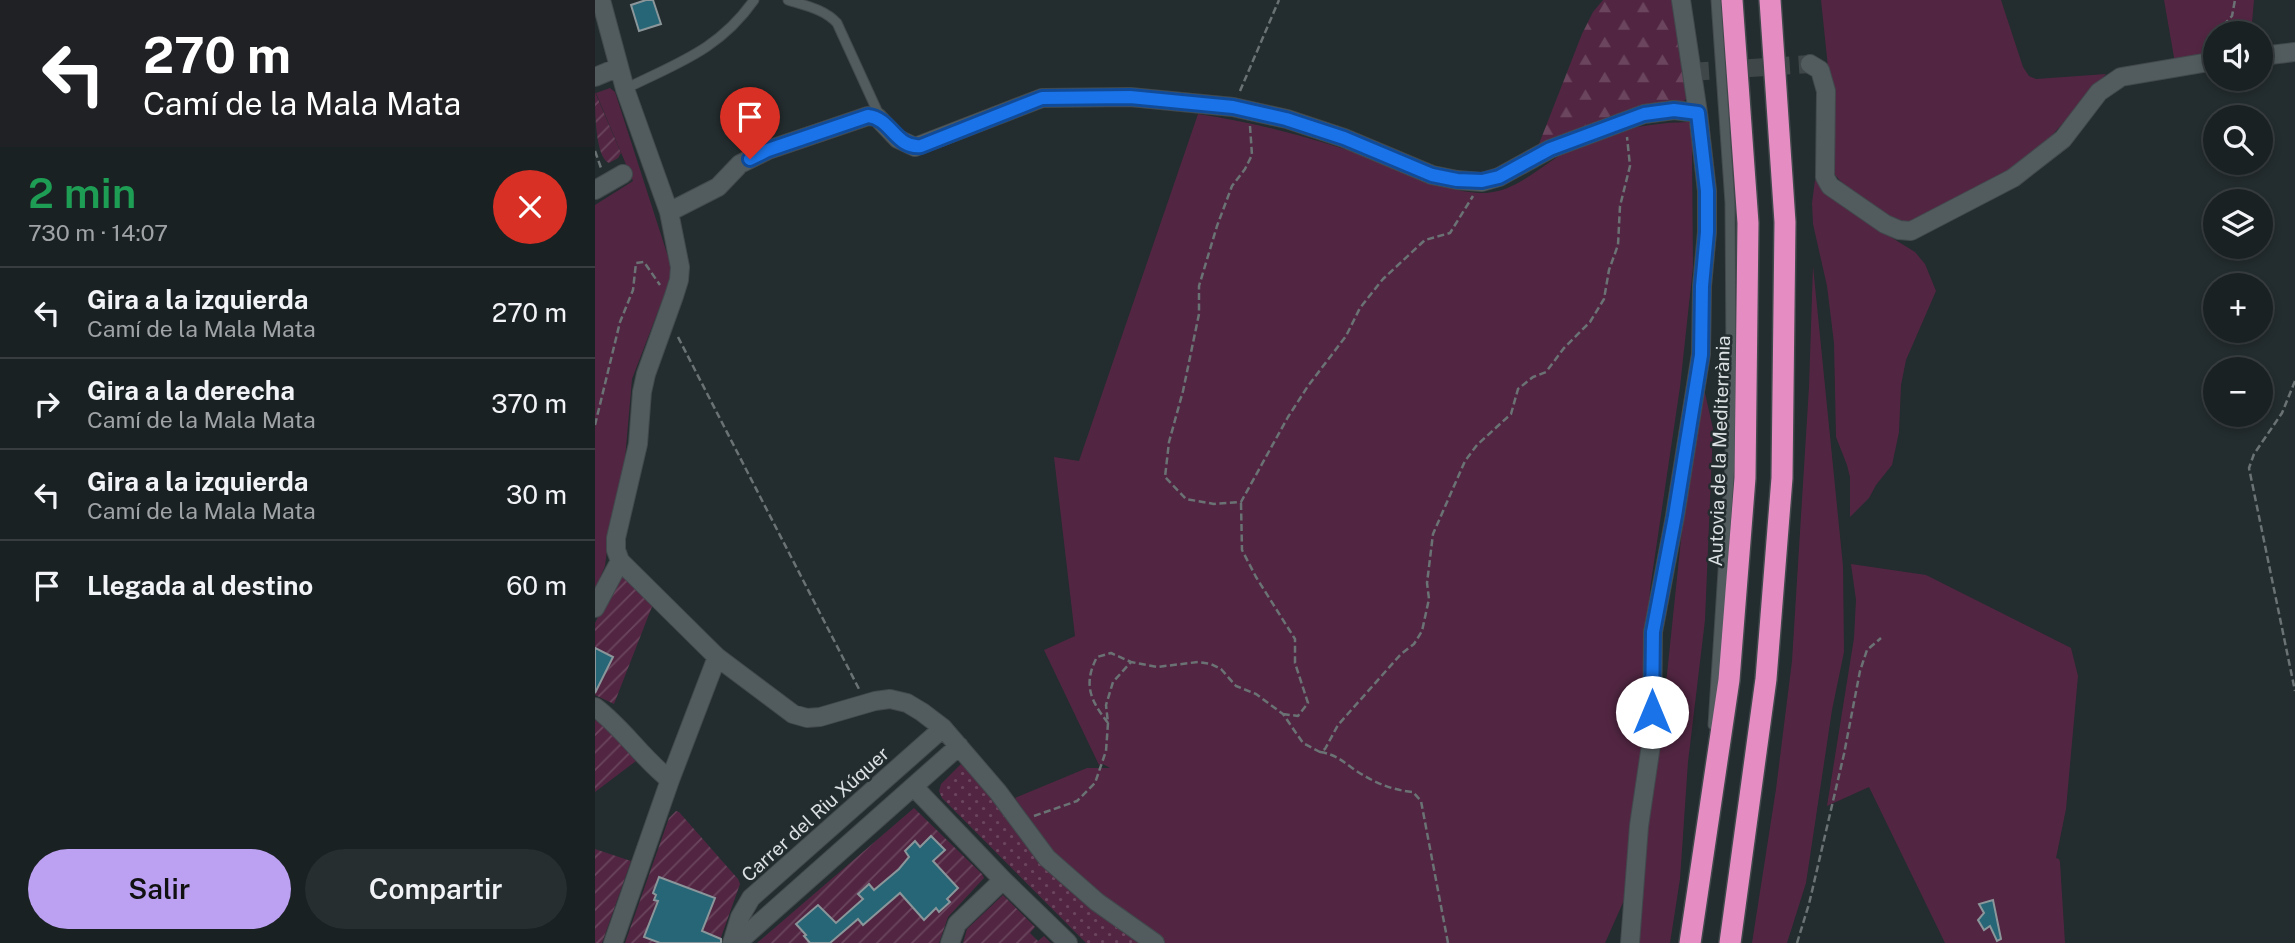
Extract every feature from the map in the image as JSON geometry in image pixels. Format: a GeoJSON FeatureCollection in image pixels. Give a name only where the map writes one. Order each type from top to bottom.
{"type":"FeatureCollection","features":[{"type":"Feature","properties":{"kind":"highway","name":"Autovia de la Mediterrània"},"geometry":{"type":"LineString","coordinates":[[1690,943],[1729,680],[1745,478],[1748,223],[1732,0]]}},
{"type":"Feature","properties":{"kind":"highway"},"geometry":{"type":"LineString","coordinates":[[1730,943],[1766,680],[1782,478],[1785,222],[1770,0]]}},
{"type":"Feature","properties":{"kind":"street"},"geometry":{"type":"LineString","coordinates":[[601,0],[625,89],[669,212],[680,267],[679,280],[656,342],[642,392],[638,444],[616,538],[620,561],[717,657],[793,714],[807,718],[820,717],[890,699],[907,703],[943,728],[1021,820],[1048,858],[1097,902],[1154,943]]}},
{"type":"Feature","properties":{"kind":"street"},"geometry":{"type":"LineString","coordinates":[[1630,943],[1639,826],[1652,738],[1653,632],[1701,355],[1707,191],[1681,0]]}},
{"type":"Feature","properties":{"kind":"street"},"geometry":{"type":"LineString","coordinates":[[2273,55],[2295,52]]}},
{"type":"Feature","properties":{"kind":"street"},"geometry":{"type":"LineString","coordinates":[[1810,64],[1820,70],[1826,91],[1823,169],[1830,186],[1885,224],[1899,230],[1911,231],[2013,178],[2063,139],[2099,92],[2121,76],[2203,63]]}},
{"type":"Feature","properties":{"kind":"street"},"geometry":{"type":"LineString","coordinates":[[595,77],[619,67]]}},
{"type":"Feature","properties":{"kind":"street"},"geometry":{"type":"LineString","coordinates":[[669,212],[718,187],[740,164],[768,150],[868,116],[877,117],[898,139],[915,147],[1042,98],[1130,97],[1241,109],[1286,119],[1344,138],[1432,175],[1482,181],[1499,177],[1550,149],[1644,114],[1674,110],[1698,113]]}},
{"type":"Feature","properties":{"kind":"street"},"geometry":{"type":"LineString","coordinates":[[595,190],[623,174]]}},
{"type":"Feature","properties":{"kind":"street"},"geometry":{"type":"LineString","coordinates":[[595,608],[620,561]]}},
{"type":"Feature","properties":{"kind":"street"},"geometry":{"type":"LineString","coordinates":[[613,943],[670,780],[717,657]]}},
{"type":"Feature","properties":{"kind":"street"},"geometry":{"type":"LineString","coordinates":[[595,707],[612,720],[649,764],[670,780]]}},
{"type":"Feature","properties":{"kind":"street","name":"Carrer del Riu Xúquer"},"geometry":{"type":"LineString","coordinates":[[735,943],[740,917],[751,898],[943,728]]}},
{"type":"Feature","properties":{"kind":"street","name":"Carrer del Riu Xúquer"},"geometry":{"type":"LineString","coordinates":[[735,943],[959,746]]}},
{"type":"Feature","properties":{"kind":"street"},"geometry":{"type":"LineString","coordinates":[[914,787],[1068,943]]}},
{"type":"Feature","properties":{"kind":"street"},"geometry":{"type":"LineString","coordinates":[[950,943],[957,924],[1003,880]]}},
{"type":"Feature","properties":{"kind":"lane"},"geometry":{"type":"LineString","coordinates":[[625,89],[700,52],[736,23],[754,0]]}},
{"type":"Feature","properties":{"kind":"lane"},"geometry":{"type":"LineString","coordinates":[[788,0],[820,10],[830,15],[837,23],[882,122]]}},
{"type":"Feature","properties":{"kind":"lane"},"geometry":{"type":"LineString","coordinates":[[1703,856],[1730,463],[1730,203],[1716,0]]}},
{"type":"Feature","properties":{"kind":"lane"},"geometry":{"type":"LineString","coordinates":[[1776,0],[1777,108]]}},
{"type":"Feature","properties":{"kind":"path"},"geometry":{"type":"LineString","coordinates":[[1241,502],[1214,504],[1186,499],[1164,477],[1169,442],[1199,314],[1199,286],[1217,226],[1233,186],[1252,155],[1241,109],[1279,0]]}},
{"type":"Feature","properties":{"kind":"path"},"geometry":{"type":"LineString","coordinates":[[2227,21],[2232,16],[2235,0]]}},
{"type":"Feature","properties":{"kind":"path"},"geometry":{"type":"LineString","coordinates":[[1320,752],[1338,725],[1401,654],[1414,644],[1422,631],[1429,598],[1427,583],[1433,534],[1465,461],[1477,444],[1511,414],[1518,389],[1533,377],[1546,372],[1564,348],[1590,322],[1604,299],[1609,270],[1618,245],[1620,206],[1630,166],[1630,150],[1622,122]]}},
{"type":"Feature","properties":{"kind":"path"},"geometry":{"type":"LineString","coordinates":[[595,151],[601,169]]}},
{"type":"Feature","properties":{"kind":"path"},"geometry":{"type":"LineString","coordinates":[[1283,714],[1298,716],[1308,702],[1295,663],[1295,639],[1256,578],[1242,550],[1241,502],[1288,417],[1346,336],[1360,308],[1384,279],[1425,240],[1450,233],[1482,181]]}},
{"type":"Feature","properties":{"kind":"path"},"geometry":{"type":"LineString","coordinates":[[595,425],[620,322],[633,290],[636,263],[644,262],[662,289],[674,296]]}},
{"type":"Feature","properties":{"kind":"path"},"geometry":{"type":"LineString","coordinates":[[667,315],[867,704]]}},
{"type":"Feature","properties":{"kind":"path"},"geometry":{"type":"LineString","coordinates":[[2295,381],[2282,412],[2254,454],[2249,468],[2295,691]]}},
{"type":"Feature","properties":{"kind":"path"},"geometry":{"type":"LineString","coordinates":[[1797,943],[1809,904],[1860,671],[1867,650],[1881,638]]}},
{"type":"Feature","properties":{"kind":"path"},"geometry":{"type":"LineString","coordinates":[[1108,723],[1095,707],[1089,685],[1090,672],[1097,657],[1111,653],[1131,662],[1157,667],[1198,662],[1211,664],[1221,669],[1236,686],[1256,694],[1283,714],[1303,743],[1320,752],[1331,754],[1377,782],[1398,791],[1413,792],[1421,801],[1448,943]]}},
{"type":"Feature","properties":{"kind":"path"},"geometry":{"type":"LineString","coordinates":[[1021,820],[1077,801],[1095,783],[1105,751],[1108,723],[1106,705],[1113,682],[1131,662]]}},
{"type":"Feature","properties":{"kind":"green space"},"geometry":{"type":"Polygon","coordinates":[[[1603,0],[1677,0],[1686,99],[1678,107],[1537,149],[1582,34],[1593,12],[1603,0]]]}},
{"type":"Feature","properties":{"kind":"green space"},"geometry":{"type":"Polygon","coordinates":[[[1821,0],[2001,0],[2023,67],[2029,76],[2036,79],[2106,74],[2041,148],[2003,176],[1911,222],[1901,221],[1868,204],[1832,171],[1829,77],[1821,0]]]}},
{"type":"Feature","properties":{"kind":"green space"},"geometry":{"type":"Polygon","coordinates":[[[2164,0],[2254,0],[2252,21],[2203,21],[2203,58],[2175,63],[2164,0]]]}},
{"type":"Feature","properties":{"kind":"green space"},"geometry":{"type":"Polygon","coordinates":[[[610,88],[615,92],[673,272],[632,379],[625,459],[610,526],[605,566],[595,590],[595,205],[633,181],[596,93],[610,88]]]}},
{"type":"Feature","properties":{"kind":"green space"},"geometry":{"type":"Polygon","coordinates":[[[595,92],[621,153],[609,163],[604,159],[598,143],[595,92]]]}},
{"type":"Feature","properties":{"kind":"green space"},"geometry":{"type":"Polygon","coordinates":[[[1198,114],[1309,138],[1374,159],[1443,186],[1486,193],[1520,182],[1571,149],[1601,137],[1647,126],[1695,122],[1692,152],[1693,267],[1680,387],[1650,589],[1641,767],[1625,898],[1605,943],[1163,943],[1142,922],[1070,874],[1015,798],[1087,768],[1110,768],[1099,765],[1044,650],[1075,636],[1054,457],[1079,461],[1198,114]]]}},
{"type":"Feature","properties":{"kind":"green space"},"geometry":{"type":"Polygon","coordinates":[[[1815,180],[1831,196],[1915,252],[1925,264],[1936,291],[1906,360],[1901,385],[1899,432],[1892,465],[1869,498],[1850,517],[1850,477],[1836,437],[1834,343],[1827,286],[1813,224],[1815,180]]]}},
{"type":"Feature","properties":{"kind":"green space"},"geometry":{"type":"Polygon","coordinates":[[[1813,266],[1843,566],[1844,652],[1832,710],[1806,883],[1787,943],[1752,943],[1776,789],[1792,661],[1809,387],[1813,266]]]}},
{"type":"Feature","properties":{"kind":"green space"},"geometry":{"type":"Polygon","coordinates":[[[1699,366],[1713,429],[1705,620],[1688,762],[1680,879],[1670,943],[1631,943],[1667,674],[1699,366]]]}},
{"type":"Feature","properties":{"kind":"green space"},"geometry":{"type":"Polygon","coordinates":[[[1851,564],[1926,575],[2071,648],[2078,676],[2066,809],[2056,858],[2060,862],[2065,943],[1945,943],[1869,787],[1827,806],[1854,638],[1856,600],[1851,564]]]}},
{"type":"Feature","properties":{"kind":"green space"},"geometry":{"type":"Polygon","coordinates":[[[621,572],[653,604],[614,704],[595,695],[595,623],[621,572]]]}},
{"type":"Feature","properties":{"kind":"green space"},"geometry":{"type":"Polygon","coordinates":[[[595,720],[601,723],[636,761],[595,792],[595,720]]]}},
{"type":"Feature","properties":{"kind":"green space"},"geometry":{"type":"Polygon","coordinates":[[[961,764],[997,802],[1037,855],[1091,909],[1142,943],[1086,943],[942,798],[939,791],[941,784],[961,764]]]}},
{"type":"Feature","properties":{"kind":"green space"},"geometry":{"type":"Polygon","coordinates":[[[914,808],[984,878],[948,917],[939,943],[757,943],[914,808]]]}},
{"type":"Feature","properties":{"kind":"green space"},"geometry":{"type":"Polygon","coordinates":[[[676,811],[740,884],[719,943],[625,943],[669,818],[676,811]]]}},
{"type":"Feature","properties":{"kind":"green space"},"geometry":{"type":"Polygon","coordinates":[[[595,849],[631,861],[602,943],[595,943],[595,849]]]}},
{"type":"Feature","properties":{"kind":"green space"},"geometry":{"type":"Polygon","coordinates":[[[1003,895],[1035,927],[1030,933],[1038,941],[1044,936],[1051,943],[963,943],[967,929],[1003,895]]]}},
{"type":"Feature","properties":{"kind":"building"},"geometry":{"type":"Polygon","coordinates":[[[653,0],[661,24],[639,31],[631,5],[653,0]]]}},
{"type":"Feature","properties":{"kind":"building"},"geometry":{"type":"Polygon","coordinates":[[[595,648],[613,657],[595,693],[595,648]]]}},
{"type":"Feature","properties":{"kind":"building"},"geometry":{"type":"Polygon","coordinates":[[[931,836],[945,850],[933,861],[958,888],[947,899],[950,902],[939,912],[936,908],[924,920],[900,893],[863,925],[858,919],[830,943],[810,943],[804,936],[806,935],[796,924],[818,905],[836,923],[863,899],[858,894],[869,884],[874,890],[899,869],[909,857],[905,851],[915,841],[920,847],[931,836]]]}},
{"type":"Feature","properties":{"kind":"building"},"geometry":{"type":"Polygon","coordinates":[[[659,877],[715,898],[702,931],[721,939],[721,943],[660,943],[644,937],[658,901],[654,900],[656,895],[653,893],[659,877]]]}},
{"type":"Feature","properties":{"kind":"building"},"geometry":{"type":"Polygon","coordinates":[[[1993,900],[2001,939],[1997,941],[1990,926],[1984,930],[1978,920],[1984,913],[1979,904],[1993,900]]]}},
{"type":"Feature","properties":{"kind":"tunnel"},"geometry":{"type":"LineString","coordinates":[[1691,72],[1810,64]]}},
{"type":"Feature","properties":{"kind":"route"},"geometry":{"type":"LineString","coordinates":[[750,159],[768,150],[868,116],[877,117],[898,139],[915,147],[1042,98],[1130,97],[1249,110],[1344,138],[1432,175],[1482,181],[1499,177],[1550,149],[1644,114],[1674,110],[1698,113],[1707,191],[1701,355],[1653,632],[1652,712]]}}]}
